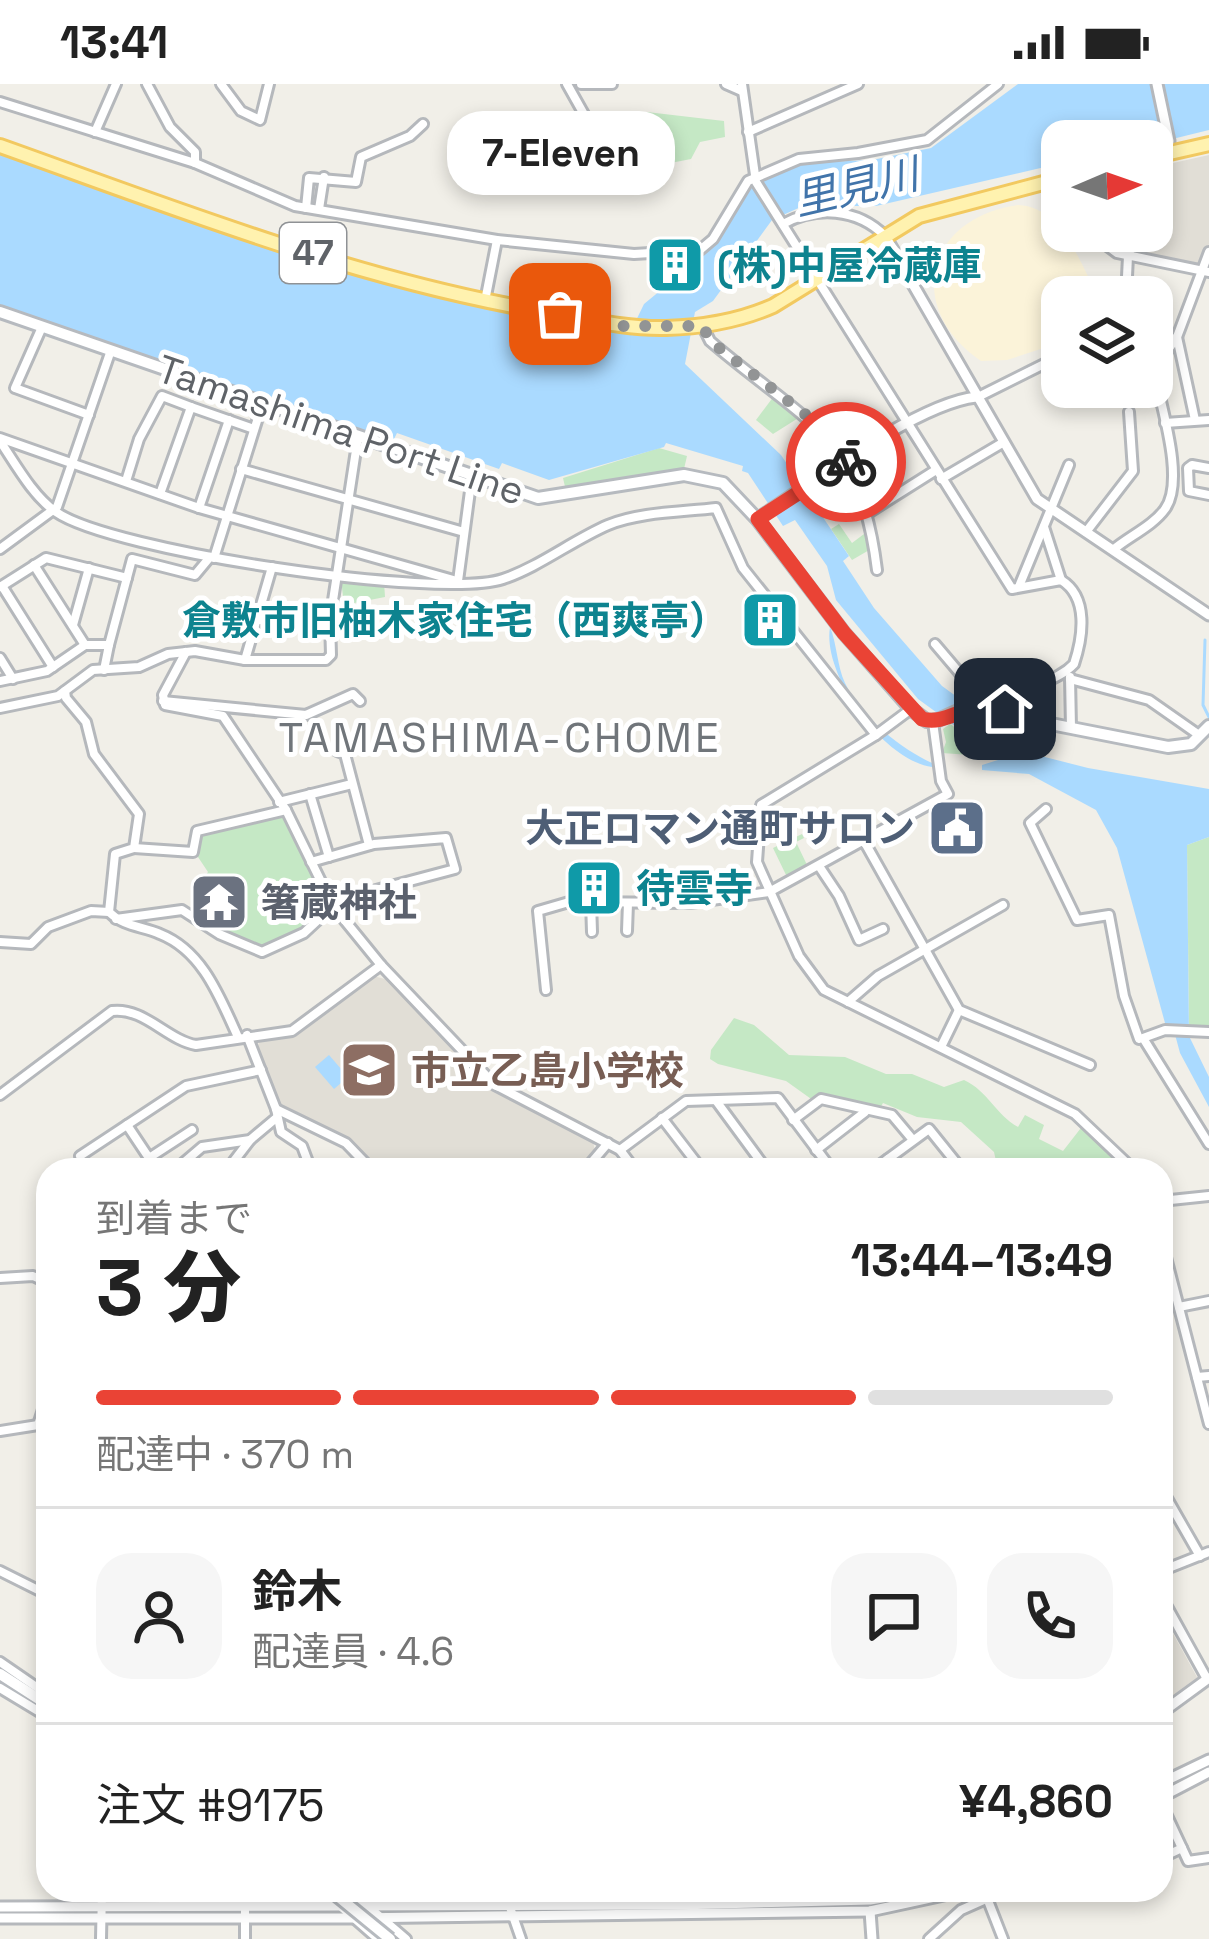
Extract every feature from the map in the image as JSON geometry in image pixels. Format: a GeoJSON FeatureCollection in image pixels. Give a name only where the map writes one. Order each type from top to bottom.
{"type":"FeatureCollection","features":[{"type":"Feature","properties":{"kind":"main road"},"geometry":{"type":"LineString","coordinates":[[1173,147],[1209,144]]}},
{"type":"Feature","properties":{"kind":"main road","name":"47"},"geometry":{"type":"LineString","coordinates":[[0,146],[223,226],[485,301],[635,326],[698,326],[747,317],[919,216],[1041,186]]}},
{"type":"Feature","properties":{"kind":"main road","name":"Tamashima Port Line"},"geometry":{"type":"LineString","coordinates":[[0,312],[538,498],[683,475],[711,479],[734,491]]}},
{"type":"Feature","properties":{"kind":"main road"},"geometry":{"type":"LineString","coordinates":[[734,491],[844,633],[922,719],[936,721],[974,706],[1168,747],[1204,737]]}},
{"type":"Feature","properties":{"kind":"main road"},"geometry":{"type":"LineString","coordinates":[[0,1674],[36,1698]]}},
{"type":"Feature","properties":{"kind":"main road"},"geometry":{"type":"LineString","coordinates":[[349,1902],[390,1924]]}},
{"type":"Feature","properties":{"kind":"street"},"geometry":{"type":"LineString","coordinates":[[95,132],[116,84]]}},
{"type":"Feature","properties":{"kind":"street"},"geometry":{"type":"LineString","coordinates":[[147,84],[170,128],[195,152],[195,164]]}},
{"type":"Feature","properties":{"kind":"street"},"geometry":{"type":"LineString","coordinates":[[220,84],[241,111],[260,120],[269,84]]}},
{"type":"Feature","properties":{"kind":"street"},"geometry":{"type":"LineString","coordinates":[[567,84],[608,157],[650,167]]}},
{"type":"Feature","properties":{"kind":"street"},"geometry":{"type":"LineString","coordinates":[[580,84],[612,84]]}},
{"type":"Feature","properties":{"kind":"street"},"geometry":{"type":"LineString","coordinates":[[726,84],[742,88],[755,180],[1012,589],[1061,580]]}},
{"type":"Feature","properties":{"kind":"street"},"geometry":{"type":"LineString","coordinates":[[748,132],[859,84]]}},
{"type":"Feature","properties":{"kind":"street"},"geometry":{"type":"LineString","coordinates":[[0,102],[195,164],[306,208],[497,240],[611,253],[700,250],[712,239],[743,186],[799,159],[927,140],[998,84]]}},
{"type":"Feature","properties":{"kind":"street"},"geometry":{"type":"LineString","coordinates":[[1157,84],[1163,120]]}},
{"type":"Feature","properties":{"kind":"street"},"geometry":{"type":"LineString","coordinates":[[306,208],[306,181],[324,177],[356,182],[361,157],[414,134],[423,124]]}},
{"type":"Feature","properties":{"kind":"street"},"geometry":{"type":"LineString","coordinates":[[319,209],[324,177]]}},
{"type":"Feature","properties":{"kind":"street"},"geometry":{"type":"LineString","coordinates":[[782,222],[805,212],[836,213],[885,236],[1037,499],[1052,503],[1086,532],[1209,615]]}},
{"type":"Feature","properties":{"kind":"street"},"geometry":{"type":"LineString","coordinates":[[485,301],[497,240]]}},
{"type":"Feature","properties":{"kind":"street"},"geometry":{"type":"LineString","coordinates":[[1118,252],[1205,272]]}},
{"type":"Feature","properties":{"kind":"street"},"geometry":{"type":"LineString","coordinates":[[1127,276],[1130,252]]}},
{"type":"Feature","properties":{"kind":"street"},"geometry":{"type":"LineString","coordinates":[[1113,550],[1164,511],[1169,500],[1172,467],[1154,370],[1177,337],[1209,252]]}},
{"type":"Feature","properties":{"kind":"street"},"geometry":{"type":"LineString","coordinates":[[698,326],[710,341],[805,414],[846,462],[868,513],[877,570]]}},
{"type":"Feature","properties":{"kind":"street"},"geometry":{"type":"LineString","coordinates":[[42,327],[15,388],[89,415]]}},
{"type":"Feature","properties":{"kind":"street"},"geometry":{"type":"LineString","coordinates":[[1177,337],[1195,420]]}},
{"type":"Feature","properties":{"kind":"street"},"geometry":{"type":"LineString","coordinates":[[0,548],[53,510],[110,353]]}},
{"type":"Feature","properties":{"kind":"street"},"geometry":{"type":"LineString","coordinates":[[758,519],[908,424],[1041,365]]}},
{"type":"Feature","properties":{"kind":"street"},"geometry":{"type":"LineString","coordinates":[[126,482],[139,439],[163,396],[254,429]]}},
{"type":"Feature","properties":{"kind":"street"},"geometry":{"type":"LineString","coordinates":[[104,670],[132,559],[195,575],[212,557],[262,404]]}},
{"type":"Feature","properties":{"kind":"street"},"geometry":{"type":"LineString","coordinates":[[160,494],[190,407]]}},
{"type":"Feature","properties":{"kind":"street"},"geometry":{"type":"LineString","coordinates":[[1086,532],[1133,471],[1129,412]]}},
{"type":"Feature","properties":{"kind":"street"},"geometry":{"type":"LineString","coordinates":[[200,508],[229,420]]}},
{"type":"Feature","properties":{"kind":"street"},"geometry":{"type":"LineString","coordinates":[[1165,423],[1209,420]]}},
{"type":"Feature","properties":{"kind":"street"},"geometry":{"type":"LineString","coordinates":[[0,708],[65,691],[94,670],[139,667],[168,654],[326,660],[331,655],[331,620],[358,437]]}},
{"type":"Feature","properties":{"kind":"street"},"geometry":{"type":"LineString","coordinates":[[0,440],[200,508],[458,581]]}},
{"type":"Feature","properties":{"kind":"street"},"geometry":{"type":"LineString","coordinates":[[0,440],[53,510],[76,521],[212,557],[436,584],[500,580],[614,522],[716,508],[734,491]]}},
{"type":"Feature","properties":{"kind":"street"},"geometry":{"type":"LineString","coordinates":[[868,513],[1004,442]]}},
{"type":"Feature","properties":{"kind":"street"},"geometry":{"type":"LineString","coordinates":[[1020,585],[1069,465]]}},
{"type":"Feature","properties":{"kind":"street"},"geometry":{"type":"LineString","coordinates":[[1209,468],[1188,468],[1189,491],[1209,495]]}},
{"type":"Feature","properties":{"kind":"street"},"geometry":{"type":"LineString","coordinates":[[241,470],[464,532]]}},
{"type":"Feature","properties":{"kind":"street"},"geometry":{"type":"LineString","coordinates":[[458,581],[472,476]]}},
{"type":"Feature","properties":{"kind":"street"},"geometry":{"type":"LineString","coordinates":[[716,508],[743,568],[880,733]]}},
{"type":"Feature","properties":{"kind":"street"},"geometry":{"type":"LineString","coordinates":[[1044,526],[1061,580],[1080,605],[1077,655],[1070,674],[1071,728]]}},
{"type":"Feature","properties":{"kind":"street"},"geometry":{"type":"LineString","coordinates":[[53,668],[1,586],[46,558],[127,578]]}},
{"type":"Feature","properties":{"kind":"street"},"geometry":{"type":"LineString","coordinates":[[34,565],[85,645]]}},
{"type":"Feature","properties":{"kind":"street"},"geometry":{"type":"LineString","coordinates":[[245,660],[272,567]]}},
{"type":"Feature","properties":{"kind":"street"},"geometry":{"type":"LineString","coordinates":[[73,626],[89,568]]}},
{"type":"Feature","properties":{"kind":"street"},"geometry":{"type":"LineString","coordinates":[[257,620],[331,620]]}},
{"type":"Feature","properties":{"kind":"street"},"geometry":{"type":"LineString","coordinates":[[935,644],[980,697],[974,706]]}},
{"type":"Feature","properties":{"kind":"street"},"geometry":{"type":"LineString","coordinates":[[0,681],[53,668],[85,645],[109,645]]}},
{"type":"Feature","properties":{"kind":"street"},"geometry":{"type":"LineString","coordinates":[[163,701],[186,652]]}},
{"type":"Feature","properties":{"kind":"street"},"geometry":{"type":"LineString","coordinates":[[0,658],[13,679]]}},
{"type":"Feature","properties":{"kind":"street"},"geometry":{"type":"LineString","coordinates":[[1005,709],[1012,698],[1070,674],[1149,700],[1204,737]]}},
{"type":"Feature","properties":{"kind":"street"},"geometry":{"type":"LineString","coordinates":[[65,691],[86,722],[94,754],[139,814],[134,848]]}},
{"type":"Feature","properties":{"kind":"street"},"geometry":{"type":"LineString","coordinates":[[163,701],[305,715],[353,694],[360,701]]}},
{"type":"Feature","properties":{"kind":"street"},"geometry":{"type":"LineString","coordinates":[[163,701],[168,707],[223,716],[283,806],[335,909],[495,1085],[608,1143],[626,1158]]}},
{"type":"Feature","properties":{"kind":"street"},"geometry":{"type":"LineString","coordinates":[[911,709],[880,733],[763,801],[757,862],[799,956],[817,982],[848,1002],[1076,1114],[1122,1158]]}},
{"type":"Feature","properties":{"kind":"street"},"geometry":{"type":"LineString","coordinates":[[546,990],[538,911],[569,902],[690,903],[769,892],[949,794],[941,781],[936,721]]}},
{"type":"Feature","properties":{"kind":"street"},"geometry":{"type":"LineString","coordinates":[[337,751],[344,754],[369,845]]}},
{"type":"Feature","properties":{"kind":"street"},"geometry":{"type":"LineString","coordinates":[[112,915],[115,854],[134,848],[193,852],[197,831],[352,784]]}},
{"type":"Feature","properties":{"kind":"street"},"geometry":{"type":"LineString","coordinates":[[310,794],[328,857]]}},
{"type":"Feature","properties":{"kind":"street"},"geometry":{"type":"LineString","coordinates":[[1046,809],[1030,823],[1077,920],[1109,915],[1124,996],[1139,1039]]}},
{"type":"Feature","properties":{"kind":"street"},"geometry":{"type":"LineString","coordinates":[[112,915],[182,910],[219,934],[262,952],[376,890],[455,869],[446,838],[369,845],[311,862]]}},
{"type":"Feature","properties":{"kind":"street"},"geometry":{"type":"LineString","coordinates":[[864,841],[959,1010],[1090,1065]]}},
{"type":"Feature","properties":{"kind":"street"},"geometry":{"type":"LineString","coordinates":[[819,866],[859,940],[883,929]]}},
{"type":"Feature","properties":{"kind":"street"},"geometry":{"type":"LineString","coordinates":[[591,901],[592,932]]}},
{"type":"Feature","properties":{"kind":"street"},"geometry":{"type":"LineString","coordinates":[[627,931],[628,903]]}},
{"type":"Feature","properties":{"kind":"street"},"geometry":{"type":"LineString","coordinates":[[848,1002],[921,949],[1003,905]]}},
{"type":"Feature","properties":{"kind":"street"},"geometry":{"type":"LineString","coordinates":[[0,942],[31,944],[48,926],[91,911],[160,934],[190,953],[212,981],[261,1070],[281,1132],[302,1146],[306,1158]]}},
{"type":"Feature","properties":{"kind":"street"},"geometry":{"type":"LineString","coordinates":[[0,1095],[112,1011],[128,1011],[196,1045],[292,1031],[381,964]]}},
{"type":"Feature","properties":{"kind":"street"},"geometry":{"type":"LineString","coordinates":[[941,1047],[959,1010]]}},
{"type":"Feature","properties":{"kind":"street"},"geometry":{"type":"LineString","coordinates":[[1209,1032],[1165,1030],[1142,1038],[1209,1144]]}},
{"type":"Feature","properties":{"kind":"street"},"geometry":{"type":"LineString","coordinates":[[80,1156],[186,1086],[261,1070]]}},
{"type":"Feature","properties":{"kind":"street"},"geometry":{"type":"LineString","coordinates":[[620,1150],[686,1101],[778,1098],[822,1158]]}},
{"type":"Feature","properties":{"kind":"street"},"geometry":{"type":"LineString","coordinates":[[794,1120],[821,1099],[892,1114],[913,1140]]}},
{"type":"Feature","properties":{"kind":"street"},"geometry":{"type":"LineString","coordinates":[[716,1100],[758,1158]]}},
{"type":"Feature","properties":{"kind":"street"},"geometry":{"type":"LineString","coordinates":[[816,1150],[866,1111]]}},
{"type":"Feature","properties":{"kind":"street"},"geometry":{"type":"LineString","coordinates":[[237,1158],[276,1114]]}},
{"type":"Feature","properties":{"kind":"street"},"geometry":{"type":"LineString","coordinates":[[276,1114],[346,1143],[360,1158]]}},
{"type":"Feature","properties":{"kind":"street"},"geometry":{"type":"LineString","coordinates":[[662,1118],[693,1158]]}},
{"type":"Feature","properties":{"kind":"street"},"geometry":{"type":"LineString","coordinates":[[127,1125],[147,1158]]}},
{"type":"Feature","properties":{"kind":"street"},"geometry":{"type":"LineString","coordinates":[[889,1158],[929,1129],[952,1158]]}},
{"type":"Feature","properties":{"kind":"street"},"geometry":{"type":"LineString","coordinates":[[150,1158],[192,1130]]}},
{"type":"Feature","properties":{"kind":"street"},"geometry":{"type":"LineString","coordinates":[[189,1158],[202,1147],[250,1141]]}},
{"type":"Feature","properties":{"kind":"street"},"geometry":{"type":"LineString","coordinates":[[595,1158],[608,1143]]}},
{"type":"Feature","properties":{"kind":"street"},"geometry":{"type":"LineString","coordinates":[[1173,1200],[1209,1196]]}},
{"type":"Feature","properties":{"kind":"street"},"geometry":{"type":"LineString","coordinates":[[0,1278],[36,1277]]}},
{"type":"Feature","properties":{"kind":"street"},"geometry":{"type":"LineString","coordinates":[[1173,1284],[1209,1424]]}},
{"type":"Feature","properties":{"kind":"street"},"geometry":{"type":"LineString","coordinates":[[1179,1307],[1209,1300]]}},
{"type":"Feature","properties":{"kind":"street"},"geometry":{"type":"LineString","coordinates":[[1196,1373],[1209,1371]]}},
{"type":"Feature","properties":{"kind":"street"},"geometry":{"type":"LineString","coordinates":[[0,1431],[36,1427]]}},
{"type":"Feature","properties":{"kind":"street"},"geometry":{"type":"LineString","coordinates":[[1173,1506],[1204,1554],[1173,1566]]}},
{"type":"Feature","properties":{"kind":"street"},"geometry":{"type":"LineString","coordinates":[[0,1571],[36,1589]]}},
{"type":"Feature","properties":{"kind":"street"},"geometry":{"type":"LineString","coordinates":[[1173,1617],[1208,1679],[1173,1704]]}},
{"type":"Feature","properties":{"kind":"street"},"geometry":{"type":"LineString","coordinates":[[0,1662],[36,1687]]}},
{"type":"Feature","properties":{"kind":"street"},"geometry":{"type":"LineString","coordinates":[[0,1688],[36,1710]]}},
{"type":"Feature","properties":{"kind":"street"},"geometry":{"type":"LineString","coordinates":[[1173,1777],[1209,1760]]}},
{"type":"Feature","properties":{"kind":"street"},"geometry":{"type":"LineString","coordinates":[[1173,1793],[1209,1772]]}},
{"type":"Feature","properties":{"kind":"street"},"geometry":{"type":"LineString","coordinates":[[1173,1827],[1188,1861],[1209,1858]]}},
{"type":"Feature","properties":{"kind":"street"},"geometry":{"type":"LineString","coordinates":[[1173,1852],[1182,1847]]}},
{"type":"Feature","properties":{"kind":"street"},"geometry":{"type":"LineString","coordinates":[[101,1939],[102,1902]]}},
{"type":"Feature","properties":{"kind":"street"},"geometry":{"type":"LineString","coordinates":[[363,1902],[406,1939]]}},
{"type":"Feature","properties":{"kind":"street"},"geometry":{"type":"LineString","coordinates":[[509,1902],[520,1939]]}},
{"type":"Feature","properties":{"kind":"street"},"geometry":{"type":"LineString","coordinates":[[0,1907],[352,1918],[390,1924],[513,1910],[793,1902]]}},
{"type":"Feature","properties":{"kind":"street"},"geometry":{"type":"LineString","coordinates":[[678,1905],[870,1911],[912,1902]]}},
{"type":"Feature","properties":{"kind":"street"},"geometry":{"type":"LineString","coordinates":[[929,1939],[958,1913],[979,1902]]}},
{"type":"Feature","properties":{"kind":"street"},"geometry":{"type":"LineString","coordinates":[[989,1902],[1003,1939]]}},
{"type":"Feature","properties":{"kind":"street"},"geometry":{"type":"LineString","coordinates":[[339,1904],[378,1939]]}},
{"type":"Feature","properties":{"kind":"street"},"geometry":{"type":"LineString","coordinates":[[245,1905],[245,1939]]}},
{"type":"Feature","properties":{"kind":"street"},"geometry":{"type":"LineString","coordinates":[[0,1918],[245,1905],[368,1906]]}},
{"type":"Feature","properties":{"kind":"street"},"geometry":{"type":"LineString","coordinates":[[870,1911],[872,1939]]}},
{"type":"Feature","properties":{"kind":"shaded area"},"geometry":{"type":"Polygon","coordinates":[[[1209,155],[1209,244],[1200,267],[1138,254],[1173,252],[1173,163],[1209,155]]]}},
{"type":"Feature","properties":{"kind":"shaded area","name":"市立乙島小学校"},"geometry":{"type":"Polygon","coordinates":[[[373,976],[393,981],[489,1087],[593,1140],[595,1153],[591,1158],[366,1158],[349,1142],[278,1105],[257,1053],[259,1041],[297,1033],[373,976]]]}},
{"type":"Feature","properties":{"kind":"shaded area"},"geometry":{"type":"Polygon","coordinates":[[[1173,1634],[1198,1679],[1173,1696],[1173,1634]]]}},
{"type":"Feature","properties":{"kind":"green space"},"geometry":{"type":"Polygon","coordinates":[[[647,112],[724,121],[725,137],[700,142],[691,159],[650,167],[626,163],[624,122],[647,112]]]}},
{"type":"Feature","properties":{"kind":"green space"},"geometry":{"type":"Polygon","coordinates":[[[774,396],[800,417],[773,434],[756,420],[774,396]]]}},
{"type":"Feature","properties":{"kind":"green space"},"geometry":{"type":"Polygon","coordinates":[[[659,448],[687,456],[684,469],[566,491],[563,478],[659,448]]]}},
{"type":"Feature","properties":{"kind":"green space"},"geometry":{"type":"Polygon","coordinates":[[[839,524],[852,543],[868,531],[871,549],[852,560],[831,529],[839,524]]]}},
{"type":"Feature","properties":{"kind":"green space"},"geometry":{"type":"Polygon","coordinates":[[[341,579],[384,582],[385,597],[344,605],[341,579]]]}},
{"type":"Feature","properties":{"kind":"green space"},"geometry":{"type":"Polygon","coordinates":[[[950,724],[998,757],[942,753],[943,729],[950,724]]]}},
{"type":"Feature","properties":{"kind":"green space"},"geometry":{"type":"Polygon","coordinates":[[[284,814],[329,905],[309,925],[269,948],[210,927],[191,913],[195,891],[208,872],[196,854],[201,833],[284,814]]]}},
{"type":"Feature","properties":{"kind":"green space"},"geometry":{"type":"Polygon","coordinates":[[[802,834],[804,838],[796,842],[808,867],[787,877],[773,848],[802,834]]]}},
{"type":"Feature","properties":{"kind":"green space"},"geometry":{"type":"Polygon","coordinates":[[[1209,837],[1209,1026],[1189,1025],[1187,845],[1209,837]]]}},
{"type":"Feature","properties":{"kind":"green space"},"geometry":{"type":"Polygon","coordinates":[[[734,1018],[754,1025],[789,1055],[845,1057],[886,1074],[912,1074],[944,1087],[964,1080],[1018,1127],[1025,1115],[1044,1125],[1039,1139],[1063,1151],[1084,1124],[1122,1158],[995,1158],[961,1122],[917,1117],[883,1103],[879,1110],[821,1095],[814,1101],[786,1081],[718,1064],[710,1059],[711,1050],[734,1018]]]}},
{"type":"Feature","properties":{"kind":"sand"},"geometry":{"type":"Polygon","coordinates":[[[1018,205],[1041,212],[1041,252],[1076,252],[1088,276],[1041,276],[1041,349],[1007,360],[981,361],[957,340],[941,317],[934,292],[936,268],[945,246],[962,228],[987,213],[1018,205]]]}},
{"type":"Feature","properties":{"kind":"water","name":"里見川"},"geometry":{"type":"Polygon","coordinates":[[[1018,84],[1209,84],[1209,130],[1173,139],[1173,120],[1041,120],[1041,168],[876,206],[803,206],[772,220],[713,301],[695,312],[685,364],[781,455],[849,556],[843,561],[874,608],[942,686],[1037,755],[1209,789],[1209,837],[1187,845],[1189,1036],[1209,1077],[1209,1107],[1180,1053],[1173,1027],[1165,1023],[1117,848],[1096,810],[1029,774],[982,770],[982,765],[998,757],[918,699],[836,600],[827,566],[795,520],[783,526],[748,473],[742,471],[743,466],[666,443],[549,480],[502,463],[499,469],[397,433],[392,443],[0,309],[0,153],[448,299],[537,321],[630,333],[644,304],[706,253],[749,186],[801,163],[872,160],[931,148],[1018,84]]]}},
{"type":"Feature","properties":{"kind":"water"},"geometry":{"type":"Polygon","coordinates":[[[830,627],[852,696],[884,731],[932,767],[894,749],[860,712],[836,668],[830,627]]]}},
{"type":"Feature","properties":{"kind":"water"},"geometry":{"type":"Polygon","coordinates":[[[329,1055],[348,1077],[334,1089],[315,1067],[329,1055]]]}},
{"type":"Feature","properties":{"kind":"waterway"},"geometry":{"type":"LineString","coordinates":[[1205,640],[1203,705],[1209,717]]}},
{"type":"Feature","properties":{"kind":"way so far"},"geometry":{"type":"LineString","coordinates":[[560,314],[620,326],[703,326],[710,341],[805,414],[846,462]]}},
{"type":"Feature","properties":{"kind":"place","name":"(株)中屋冷蔵庫"},"geometry":{"type":"Point","coordinates":[675,265]}},
{"type":"Feature","properties":{"kind":"place","name":"7-Eleven"},"geometry":{"type":"Point","coordinates":[560,314]}},
{"type":"Feature","properties":{"kind":"place","name":"倉敷市旧柚木家住宅（西爽亭）"},"geometry":{"type":"Point","coordinates":[770,620]}},
{"type":"Feature","properties":{"kind":"place","name":"大正ロマン通町サロン"},"geometry":{"type":"Point","coordinates":[957,828]}},
{"type":"Feature","properties":{"kind":"place","name":"待雲寺"},"geometry":{"type":"Point","coordinates":[594,888]}},
{"type":"Feature","properties":{"kind":"place","name":"箸蔵神社"},"geometry":{"type":"Point","coordinates":[219,902]}},
{"type":"Feature","properties":{"kind":"place","name":"市立乙島小学校"},"geometry":{"type":"Point","coordinates":[369,1070]}},
{"type":"Feature","properties":{"kind":"district","name":"TAMASHIMA-CHOME"},"geometry":{"type":"Point","coordinates":[500,737]}},
{"type":"Feature","properties":{"kind":"route"},"geometry":{"type":"LineString","coordinates":[[846,462],[758,519],[844,633],[922,719],[938,721],[980,705],[1005,709]]}}]}
